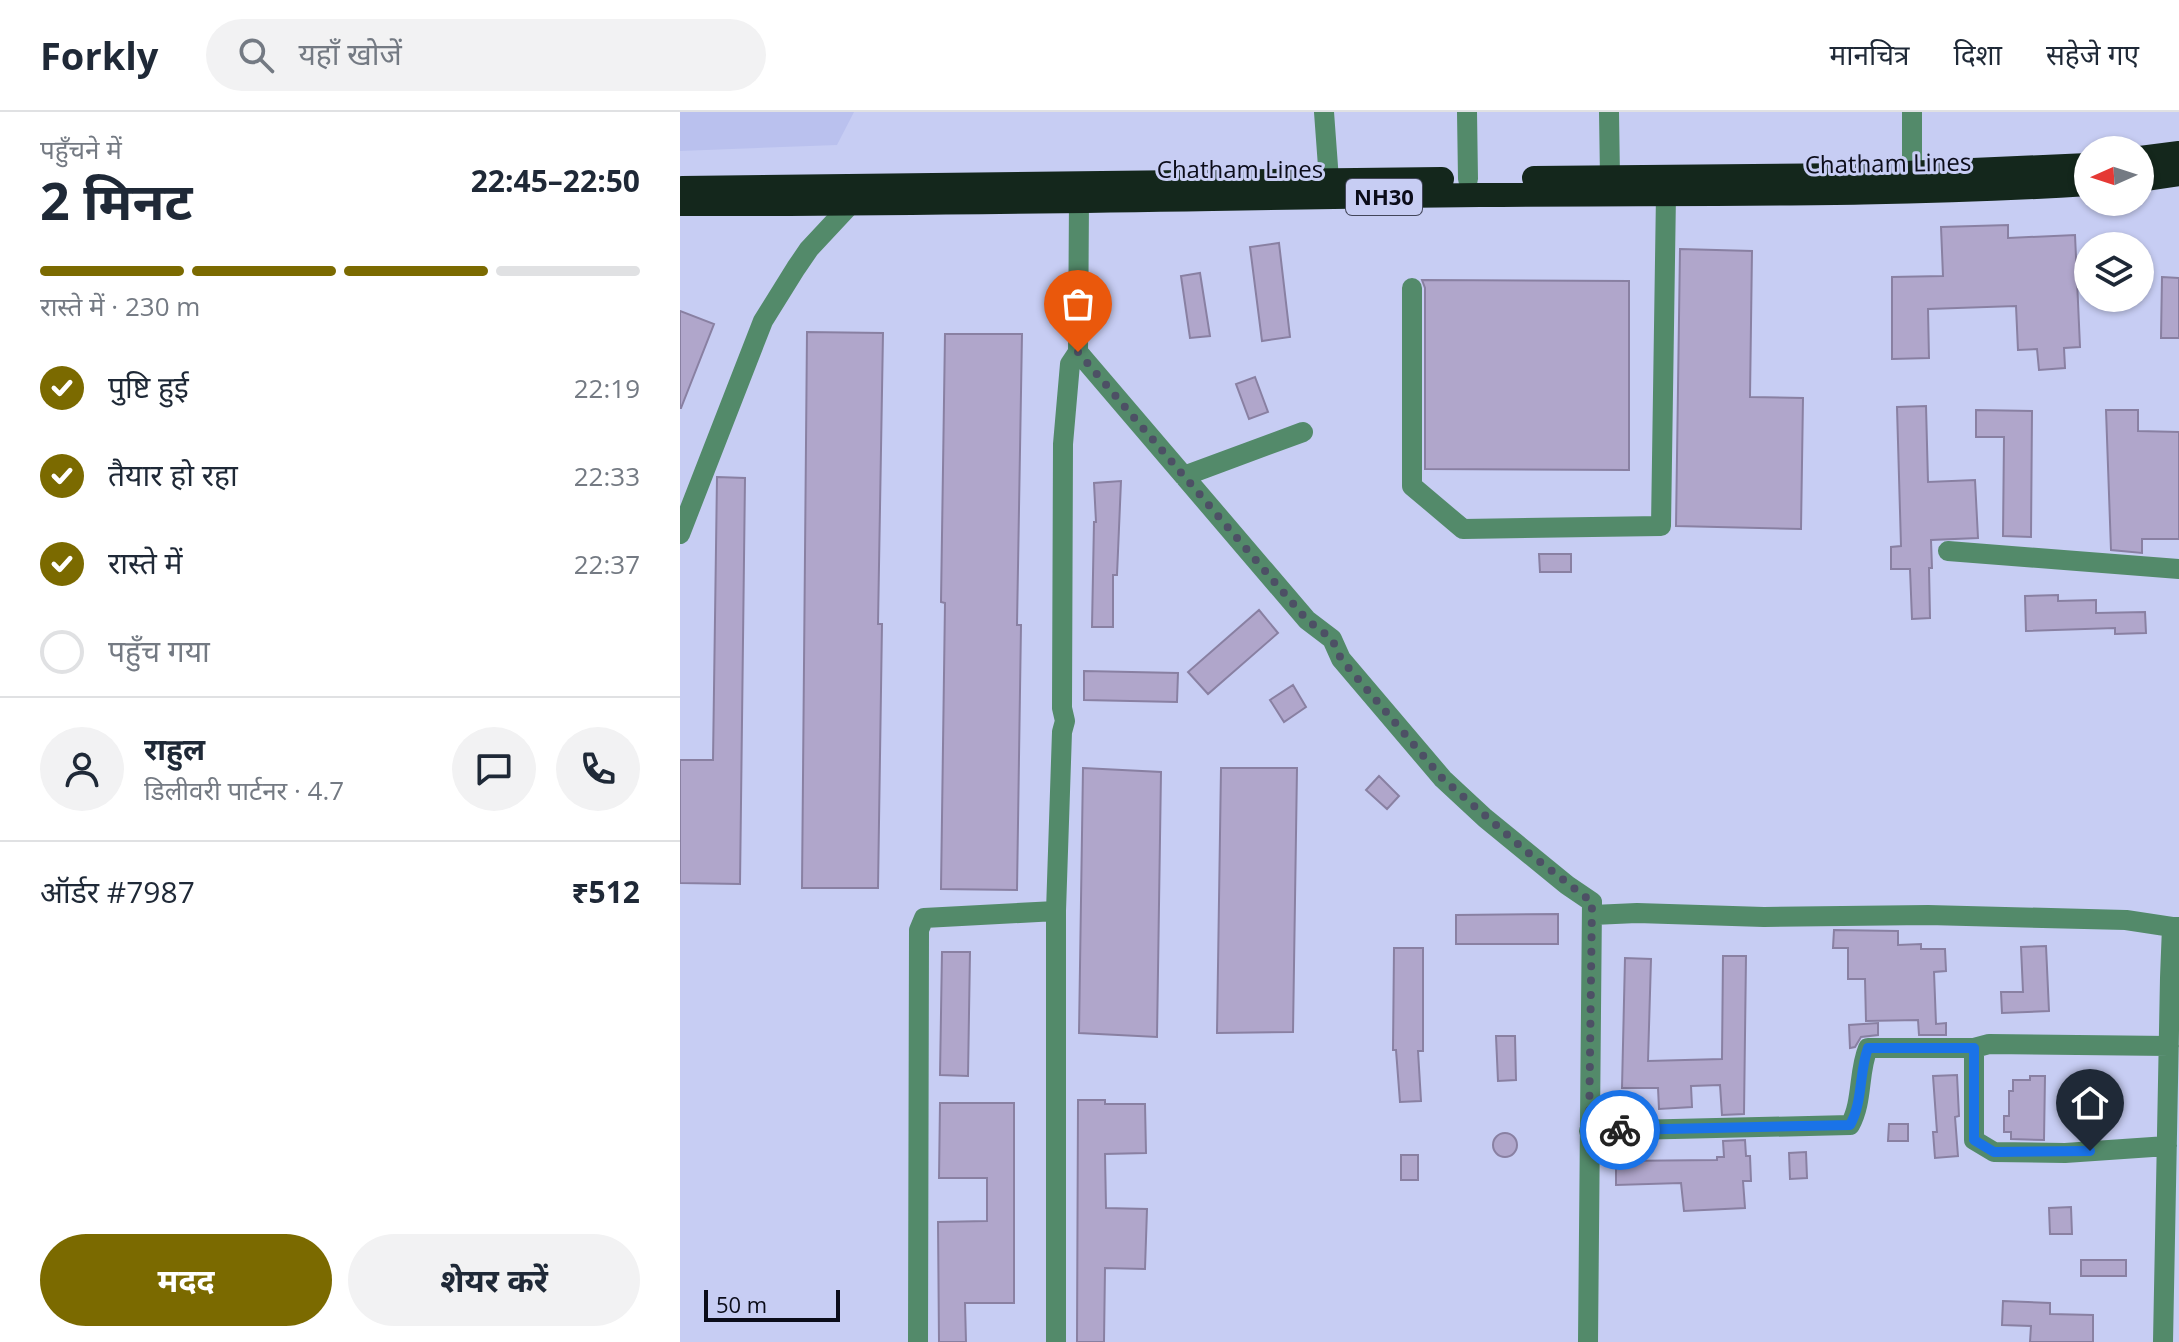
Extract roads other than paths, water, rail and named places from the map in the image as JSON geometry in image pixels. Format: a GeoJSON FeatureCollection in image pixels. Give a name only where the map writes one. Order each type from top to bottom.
{"type":"FeatureCollection","features":[{"type":"Feature","properties":{"kind":"highway"},"geometry":{"type":"LineString","coordinates":[[2154,156],[2179,153]]}},
{"type":"Feature","properties":{"kind":"highway","name":"Chatham Lines"},"geometry":{"type":"LineString","coordinates":[[680,204],[855,194],[1329,180],[1912,174],[2074,166]]}},
{"type":"Feature","properties":{"kind":"highway"},"geometry":{"type":"LineString","coordinates":[[2154,178],[2179,174]]}},
{"type":"Feature","properties":{"kind":"highway","name":"Chatham Lines"},"geometry":{"type":"LineString","coordinates":[[680,188],[1079,200],[1982,191],[2074,185]]}},
{"type":"Feature","properties":{"kind":"street"},"geometry":{"type":"LineString","coordinates":[[1324,112],[1329,180]]}},
{"type":"Feature","properties":{"kind":"street"},"geometry":{"type":"LineString","coordinates":[[1467,112],[1468,179]]}},
{"type":"Feature","properties":{"kind":"street"},"geometry":{"type":"LineString","coordinates":[[1609,112],[1610,178]]}},
{"type":"Feature","properties":{"kind":"street"},"geometry":{"type":"LineString","coordinates":[[1912,112],[1912,174]]}},
{"type":"Feature","properties":{"kind":"street"},"geometry":{"type":"LineString","coordinates":[[680,534],[763,321],[809,249],[855,194]]}},
{"type":"Feature","properties":{"kind":"street"},"geometry":{"type":"LineString","coordinates":[[1412,288],[1412,486],[1463,529],[1661,526],[1666,194]]}},
{"type":"Feature","properties":{"kind":"street"},"geometry":{"type":"LineString","coordinates":[[1056,1342],[1056,911],[1062,732],[1065,721],[1062,708],[1063,444],[1070,364],[1078,352],[1079,200]]}},
{"type":"Feature","properties":{"kind":"street"},"geometry":{"type":"LineString","coordinates":[[1078,352],[1307,620],[1332,639],[1341,659],[1443,779],[1520,847],[1592,902],[1588,1342]]}},
{"type":"Feature","properties":{"kind":"street"},"geometry":{"type":"LineString","coordinates":[[1184,476],[1303,432]]}},
{"type":"Feature","properties":{"kind":"street"},"geometry":{"type":"LineString","coordinates":[[1948,551],[2179,569]]}},
{"type":"Feature","properties":{"kind":"street"},"geometry":{"type":"LineString","coordinates":[[918,1342],[919,930],[924,918],[1056,911]]}},
{"type":"Feature","properties":{"kind":"street"},"geometry":{"type":"LineString","coordinates":[[1593,915],[1928,915],[2126,920],[2175,927],[2174,1013],[2169,1046],[2163,1342]]}},
{"type":"Feature","properties":{"kind":"street"},"geometry":{"type":"LineString","coordinates":[[1589,1131],[1850,1125],[1856,1116],[1862,1064],[1868,1048],[1974,1048],[1989,1044],[2169,1046]]}},
{"type":"Feature","properties":{"kind":"street"},"geometry":{"type":"LineString","coordinates":[[1974,1048],[1974,1140],[1994,1152],[2065,1153],[2167,1146]]}}]}
